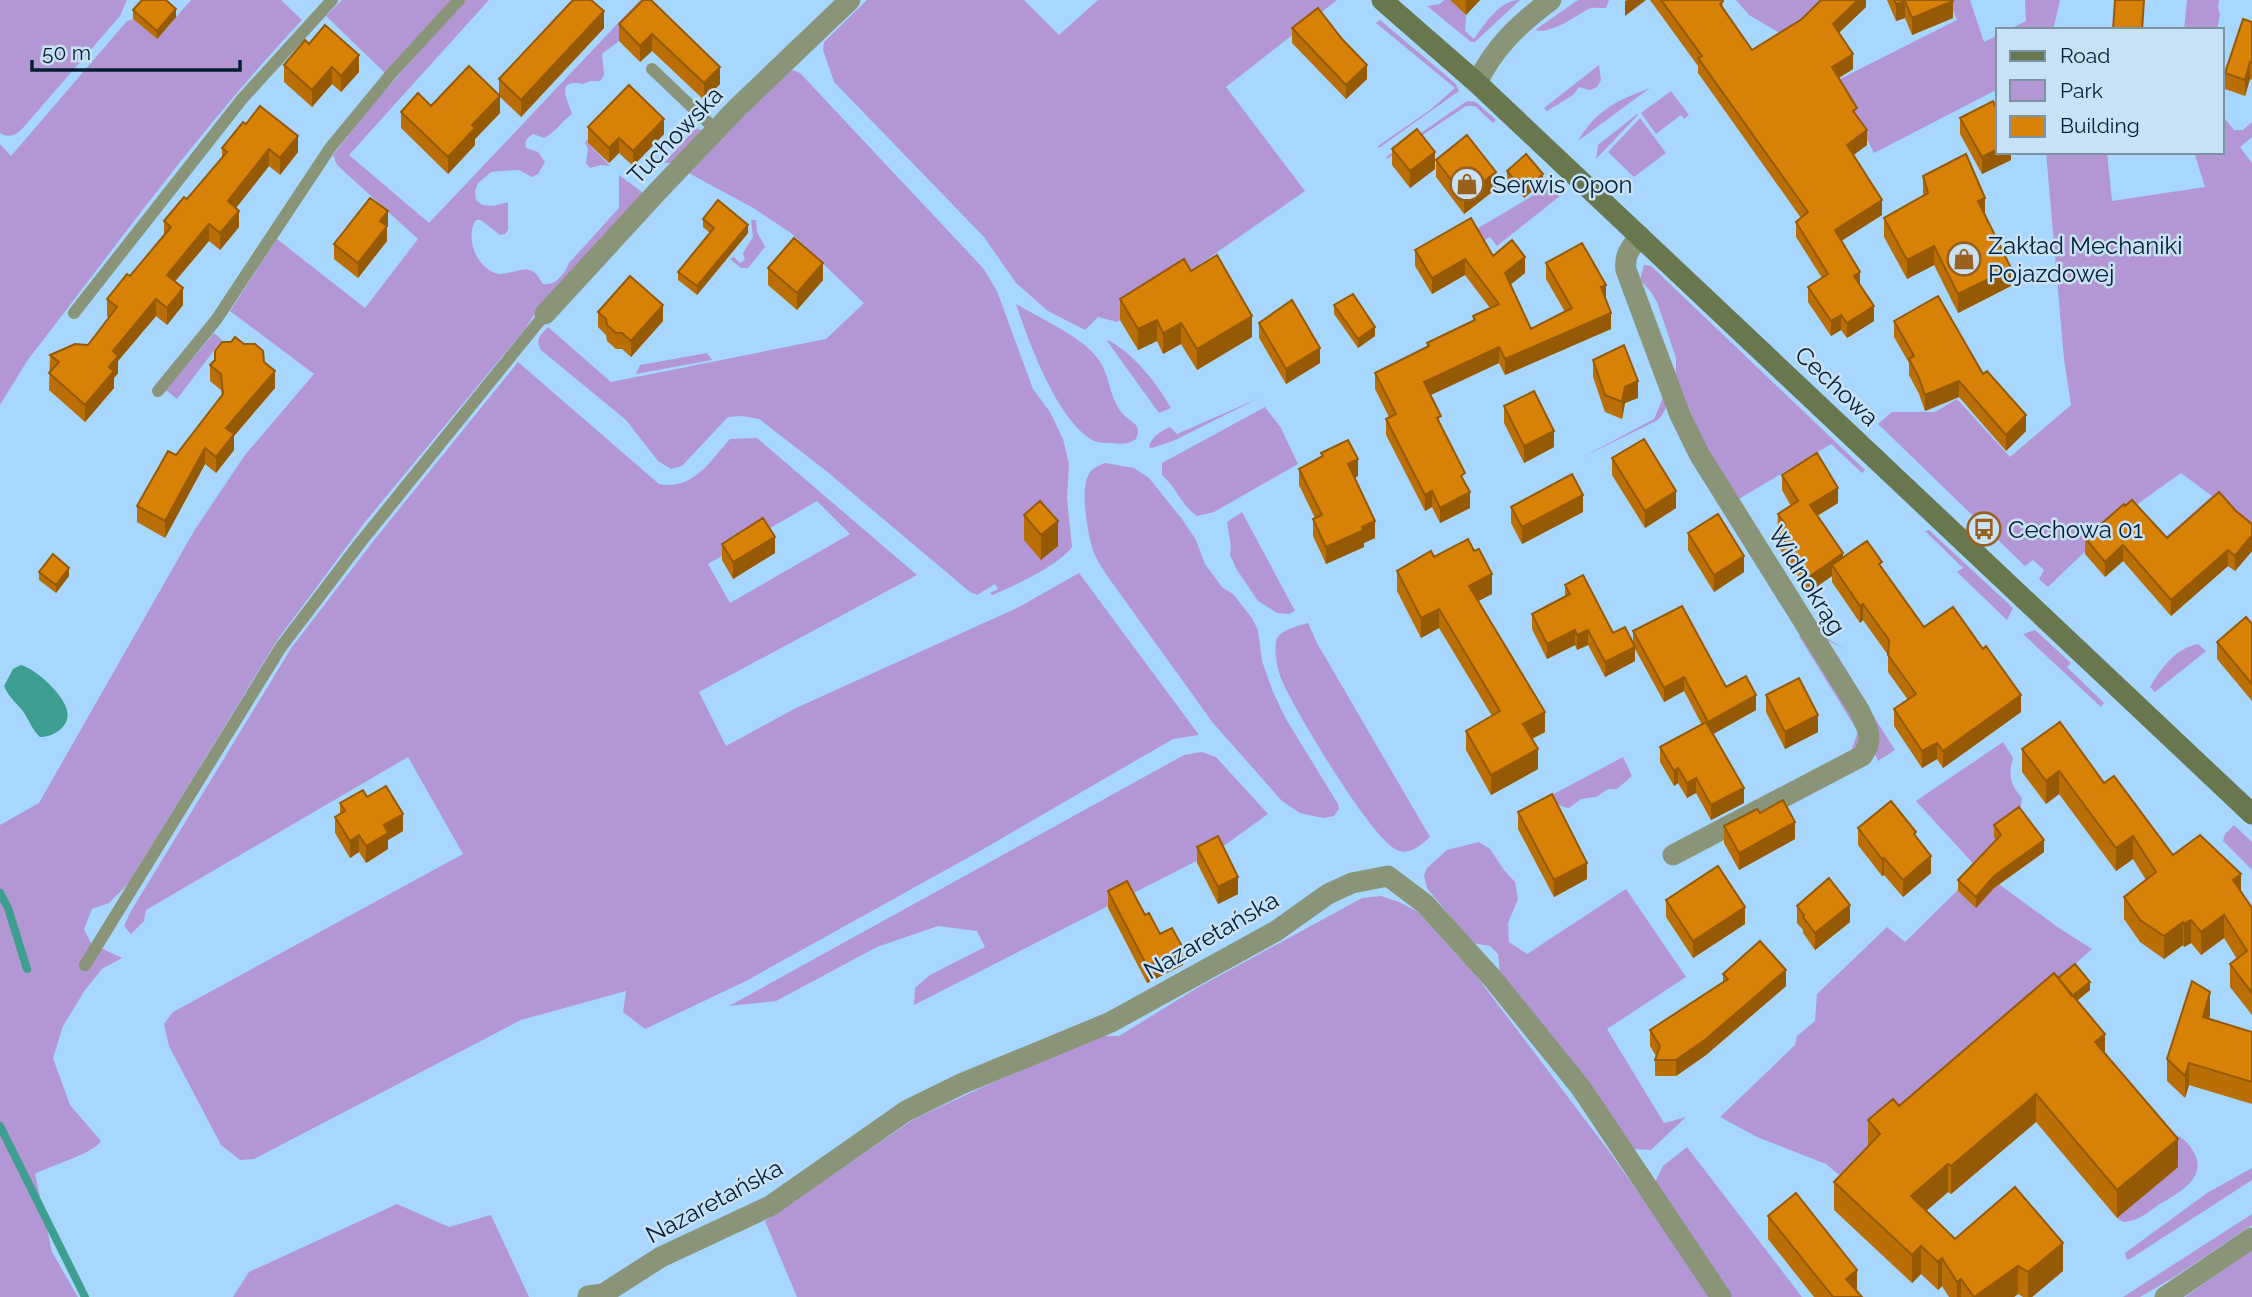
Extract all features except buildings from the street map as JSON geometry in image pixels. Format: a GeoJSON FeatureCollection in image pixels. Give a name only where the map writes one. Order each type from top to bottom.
{"type":"FeatureCollection","features":[{"type":"Feature","properties":{"kind":"street","name":"Tuchowska"},"geometry":{"type":"LineString","coordinates":[[545,314],[716,130],[850,0]]}},
{"type":"Feature","properties":{"kind":"street","name":"Cechowa"},"geometry":{"type":"LineString","coordinates":[[1382,0],[1477,83],[2252,814]]}},
{"type":"Feature","properties":{"kind":"street"},"geometry":{"type":"LineString","coordinates":[[1477,83],[1496,49],[1528,17],[1551,0]]}},
{"type":"Feature","properties":{"kind":"street","name":"Widnokrąg"},"geometry":{"type":"LineString","coordinates":[[1640,236],[1628,251],[1626,270],[1689,436],[1764,561],[1859,710],[1870,739],[1862,756],[1673,855]]}},
{"type":"Feature","properties":{"kind":"street","name":"Nazaretańska"},"geometry":{"type":"LineString","coordinates":[[588,1296],[603,1294],[661,1257],[770,1206],[906,1111],[961,1084],[1111,1022],[1276,932],[1328,894],[1352,883],[1388,876],[1425,904],[1493,979],[1581,1088],[1721,1297]]}},
{"type":"Feature","properties":{"kind":"street"},"geometry":{"type":"LineString","coordinates":[[2165,1297],[2252,1238]]}},
{"type":"Feature","properties":{"kind":"lane"},"geometry":{"type":"LineString","coordinates":[[74,313],[242,99],[332,0]]}},
{"type":"Feature","properties":{"kind":"lane"},"geometry":{"type":"LineString","coordinates":[[158,390],[216,320],[330,148],[391,74],[459,0]]}},
{"type":"Feature","properties":{"kind":"lane"},"geometry":{"type":"LineString","coordinates":[[652,69],[716,130]]}},
{"type":"Feature","properties":{"kind":"lane"},"geometry":{"type":"LineString","coordinates":[[85,965],[281,647],[360,543],[545,314]]}},
{"type":"Feature","properties":{"kind":"green space"},"geometry":{"type":"Polygon","coordinates":[[[0,0],[127,0],[120,16],[22,129],[9,136],[0,133],[0,0]]]}},
{"type":"Feature","properties":{"kind":"green space"},"geometry":{"type":"Polygon","coordinates":[[[191,0],[281,0],[302,20],[229,102],[160,187],[27,361],[0,405],[0,144],[11,156],[127,21],[133,19],[157,39],[191,0]]]}},
{"type":"Feature","properties":{"kind":"green space"},"geometry":{"type":"Polygon","coordinates":[[[342,0],[452,0],[385,73],[326,16],[342,0]]]}},
{"type":"Feature","properties":{"kind":"green space"},"geometry":{"type":"Polygon","coordinates":[[[465,0],[489,0],[349,155],[429,223],[640,0],[649,0],[619,41],[602,54],[604,75],[600,81],[568,84],[565,92],[572,114],[544,138],[533,134],[526,140],[526,148],[538,152],[545,162],[538,174],[532,177],[519,170],[491,172],[478,183],[476,200],[482,205],[494,206],[508,202],[508,230],[500,235],[481,220],[476,220],[471,235],[472,244],[479,260],[491,271],[503,274],[528,270],[535,273],[543,284],[552,283],[619,208],[619,175],[642,192],[642,195],[534,315],[365,522],[278,639],[128,884],[109,903],[92,909],[84,929],[91,943],[122,958],[102,969],[85,990],[63,1026],[53,1058],[70,1105],[101,1141],[81,1155],[35,1174],[52,1252],[78,1297],[0,1297],[0,825],[39,803],[194,531],[245,455],[314,374],[230,311],[277,239],[365,308],[418,239],[337,165],[333,155],[375,102],[465,0]]]}},
{"type":"Feature","properties":{"kind":"green space"},"geometry":{"type":"Polygon","coordinates":[[[867,0],[1024,0],[1059,35],[1098,0],[1337,0],[1226,87],[1305,191],[1117,322],[1098,317],[1085,330],[1048,311],[1016,283],[984,237],[834,82],[823,50],[824,42],[867,0]]]}},
{"type":"Feature","properties":{"kind":"green space"},"geometry":{"type":"Polygon","coordinates":[[[1444,0],[1450,0],[1466,15],[1465,31],[1474,39],[1499,8],[1520,0],[1475,42],[1471,42],[1427,6],[1440,4],[1444,0]]]}},
{"type":"Feature","properties":{"kind":"green space"},"geometry":{"type":"Polygon","coordinates":[[[1578,0],[1609,0],[1606,8],[1590,8],[1548,30],[1535,30],[1578,0]]]}},
{"type":"Feature","properties":{"kind":"green space"},"geometry":{"type":"Polygon","coordinates":[[[1736,0],[1836,0],[1783,35],[1749,15],[1736,0]]]}},
{"type":"Feature","properties":{"kind":"green space"},"geometry":{"type":"Polygon","coordinates":[[[1949,0],[1970,0],[1984,42],[1996,36],[1996,90],[1874,153],[1853,111],[1832,83],[1957,20],[1949,0]]]}},
{"type":"Feature","properties":{"kind":"green space"},"geometry":{"type":"Polygon","coordinates":[[[2025,0],[2060,0],[2053,28],[2012,28],[2026,21],[2025,0]]]}},
{"type":"Feature","properties":{"kind":"green space"},"geometry":{"type":"Polygon","coordinates":[[[2187,0],[2219,0],[2217,28],[2184,28],[2187,0]]]}},
{"type":"Feature","properties":{"kind":"green space"},"geometry":{"type":"Polygon","coordinates":[[[1380,20],[1456,84],[1459,91],[1379,148],[1378,146],[1430,110],[1455,88],[1376,23],[1380,20]]]}},
{"type":"Feature","properties":{"kind":"green space"},"geometry":{"type":"Polygon","coordinates":[[[1599,65],[1601,80],[1597,87],[1590,90],[1579,87],[1573,95],[1547,111],[1544,108],[1599,65]]]}},
{"type":"Feature","properties":{"kind":"green space"},"geometry":{"type":"Polygon","coordinates":[[[793,70],[800,73],[983,268],[997,291],[1033,389],[1050,412],[1063,439],[1069,464],[1067,498],[1072,547],[1047,568],[992,595],[990,593],[998,589],[995,584],[977,595],[970,592],[825,470],[759,419],[728,417],[682,466],[671,469],[658,461],[626,420],[539,346],[539,338],[548,327],[611,382],[826,339],[864,303],[791,233],[755,209],[685,171],[793,70]]]}},
{"type":"Feature","properties":{"kind":"green space"},"geometry":{"type":"Polygon","coordinates":[[[1650,88],[1578,141],[1592,121],[1609,107],[1650,88]]]}},
{"type":"Feature","properties":{"kind":"green space"},"geometry":{"type":"Polygon","coordinates":[[[1671,91],[1689,115],[1684,119],[1681,115],[1656,134],[1641,113],[1671,91]]]}},
{"type":"Feature","properties":{"kind":"green space"},"geometry":{"type":"Polygon","coordinates":[[[1467,101],[1476,102],[1496,120],[1493,123],[1475,106],[1466,106],[1387,159],[1386,157],[1467,101]]]}},
{"type":"Feature","properties":{"kind":"green space"},"geometry":{"type":"Polygon","coordinates":[[[1638,115],[1596,159],[1598,145],[1638,115]]]}},
{"type":"Feature","properties":{"kind":"green space"},"geometry":{"type":"Polygon","coordinates":[[[1640,118],[1666,153],[1634,177],[1608,152],[1640,118]]]}},
{"type":"Feature","properties":{"kind":"green space"},"geometry":{"type":"Polygon","coordinates":[[[2224,118],[2234,130],[2243,130],[2252,122],[2252,137],[2240,147],[2252,163],[2252,527],[2164,545],[2160,542],[2212,496],[2181,473],[2125,513],[2048,587],[2039,579],[2044,570],[2033,560],[2025,566],[1878,424],[1892,412],[1935,412],[1957,399],[2010,457],[2071,405],[2064,359],[2046,154],[2107,154],[2112,201],[2205,187],[2195,154],[2224,154],[2224,118]]]}},
{"type":"Feature","properties":{"kind":"green space"},"geometry":{"type":"Polygon","coordinates":[[[696,128],[704,131],[673,163],[664,163],[696,128]]]}},
{"type":"Feature","properties":{"kind":"green space"},"geometry":{"type":"Polygon","coordinates":[[[594,133],[588,143],[610,166],[590,168],[586,163],[588,149],[585,142],[594,133]]]}},
{"type":"Feature","properties":{"kind":"green space"},"geometry":{"type":"Polygon","coordinates":[[[1551,185],[1560,196],[1497,246],[1490,237],[1471,248],[1463,237],[1551,185]]]}},
{"type":"Feature","properties":{"kind":"green space"},"geometry":{"type":"Polygon","coordinates":[[[751,220],[756,220],[757,232],[765,247],[748,268],[741,268],[730,259],[734,257],[740,263],[745,260],[743,253],[753,237],[751,220]]]}},
{"type":"Feature","properties":{"kind":"green space"},"geometry":{"type":"Polygon","coordinates":[[[1644,265],[1651,266],[1865,470],[1862,473],[1831,444],[1739,499],[1821,635],[1845,649],[1819,636],[1713,461],[1676,382],[1676,358],[1657,302],[1640,280],[1644,265]]]}},
{"type":"Feature","properties":{"kind":"green space"},"geometry":{"type":"Polygon","coordinates":[[[1016,304],[1074,337],[1094,354],[1104,369],[1119,408],[1137,427],[1136,439],[1124,444],[1100,443],[1081,431],[1068,417],[1046,379],[1016,304]]]}},
{"type":"Feature","properties":{"kind":"green space"},"geometry":{"type":"Polygon","coordinates":[[[214,333],[222,340],[177,399],[166,390],[214,333]]]}},
{"type":"Feature","properties":{"kind":"green space"},"geometry":{"type":"Polygon","coordinates":[[[1108,340],[1144,370],[1171,408],[1159,413],[1108,340]]]}},
{"type":"Feature","properties":{"kind":"green space"},"geometry":{"type":"Polygon","coordinates":[[[707,353],[712,360],[636,374],[640,365],[707,353]]]}},
{"type":"Feature","properties":{"kind":"green space"},"geometry":{"type":"Polygon","coordinates":[[[518,362],[659,484],[671,485],[691,479],[708,465],[730,439],[757,438],[917,575],[699,692],[726,746],[796,708],[1019,607],[1079,573],[1199,735],[1173,739],[980,851],[746,981],[645,1029],[623,1012],[626,991],[521,1020],[254,1159],[240,1160],[221,1145],[169,1046],[164,1024],[173,1012],[463,854],[408,757],[146,910],[144,921],[131,934],[124,926],[292,647],[518,362]],[[817,501],[708,564],[730,603],[850,534],[817,501]]]}},
{"type":"Feature","properties":{"kind":"green space"},"geometry":{"type":"Polygon","coordinates":[[[1259,398],[1173,441],[1149,447],[1154,437],[1170,427],[1177,434],[1259,398]]]}},
{"type":"Feature","properties":{"kind":"green space"},"geometry":{"type":"Polygon","coordinates":[[[1663,398],[1665,409],[1658,420],[1583,457],[1654,419],[1663,398]]]}},
{"type":"Feature","properties":{"kind":"green space"},"geometry":{"type":"Polygon","coordinates":[[[1265,407],[1281,428],[1298,464],[1214,512],[1197,516],[1162,475],[1162,463],[1265,407]]]}},
{"type":"Feature","properties":{"kind":"green space"},"geometry":{"type":"Polygon","coordinates":[[[1105,463],[1134,468],[1149,478],[1196,540],[1205,564],[1222,587],[1233,594],[1252,618],[1258,630],[1262,661],[1273,692],[1286,719],[1338,804],[1339,809],[1334,816],[1323,818],[1300,813],[1282,801],[1213,723],[1108,577],[1092,546],[1085,503],[1089,473],[1105,463]]]}},
{"type":"Feature","properties":{"kind":"green space"},"geometry":{"type":"Polygon","coordinates":[[[1242,512],[1295,611],[1289,614],[1277,613],[1258,601],[1230,555],[1227,522],[1242,512]]]}},
{"type":"Feature","properties":{"kind":"green space"},"geometry":{"type":"Polygon","coordinates":[[[1929,530],[2013,608],[2007,620],[1957,572],[1963,568],[1925,531],[1929,530]]]}},
{"type":"Feature","properties":{"kind":"green space"},"geometry":{"type":"Polygon","coordinates":[[[1308,623],[1430,837],[1415,849],[1406,852],[1397,850],[1370,824],[1318,746],[1283,683],[1277,663],[1276,641],[1285,631],[1308,623]]]}},
{"type":"Feature","properties":{"kind":"green space"},"geometry":{"type":"Polygon","coordinates":[[[2035,630],[2071,663],[2067,667],[2104,703],[2101,707],[2023,634],[2035,630]]]}},
{"type":"Feature","properties":{"kind":"green space"},"geometry":{"type":"Polygon","coordinates":[[[1802,634],[1856,719],[1860,738],[1855,750],[1851,751],[1858,732],[1799,636],[1802,634]]]}},
{"type":"Feature","properties":{"kind":"green space"},"geometry":{"type":"Polygon","coordinates":[[[2198,644],[2206,651],[2155,692],[2150,687],[2176,654],[2198,644]]]}},
{"type":"Feature","properties":{"kind":"green space"},"geometry":{"type":"Polygon","coordinates":[[[1839,664],[1846,668],[1846,673],[1895,750],[1878,761],[1839,664]]]}},
{"type":"Feature","properties":{"kind":"green space"},"geometry":{"type":"Polygon","coordinates":[[[2003,742],[2013,758],[2010,775],[2022,798],[2019,818],[1994,836],[2003,850],[1978,869],[1916,801],[2003,742]]]}},
{"type":"Feature","properties":{"kind":"green space"},"geometry":{"type":"Polygon","coordinates":[[[1202,752],[1216,757],[1268,814],[1218,850],[914,1005],[915,988],[930,975],[985,947],[977,931],[938,926],[877,947],[776,1001],[729,1006],[1184,755],[1202,752]]]}},
{"type":"Feature","properties":{"kind":"green space"},"geometry":{"type":"Polygon","coordinates":[[[1623,757],[1632,776],[1617,789],[1608,789],[1596,797],[1581,799],[1569,808],[1558,804],[1550,796],[1623,757]]]}},
{"type":"Feature","properties":{"kind":"green space"},"geometry":{"type":"Polygon","coordinates":[[[2234,825],[2252,842],[2252,870],[2223,841],[2225,834],[2234,825]]]}},
{"type":"Feature","properties":{"kind":"green space"},"geometry":{"type":"Polygon","coordinates":[[[1479,842],[1490,849],[1515,882],[1518,899],[1508,923],[1509,942],[1527,954],[1626,889],[1686,977],[1607,1029],[1664,1123],[1686,1117],[1651,1150],[1634,1149],[1500,975],[1498,954],[1490,946],[1472,943],[1427,888],[1424,875],[1427,868],[1447,850],[1479,842]]]}},
{"type":"Feature","properties":{"kind":"green space"},"geometry":{"type":"Polygon","coordinates":[[[1978,869],[2092,949],[1868,1148],[1961,1258],[1976,1248],[2016,1293],[1976,1264],[1966,1260],[1958,1265],[1861,1174],[1850,1184],[1826,1164],[1757,1137],[1720,1117],[1795,1045],[1797,1036],[1815,1021],[1817,994],[1887,927],[1905,942],[1978,869]]]}},
{"type":"Feature","properties":{"kind":"green space"},"geometry":{"type":"Polygon","coordinates":[[[1381,896],[1418,912],[1477,977],[1611,1154],[1712,1297],[797,1297],[765,1221],[914,1119],[1024,1068],[1103,1036],[1119,1036],[1197,988],[1362,898],[1381,896]]]}},
{"type":"Feature","properties":{"kind":"green space"},"geometry":{"type":"Polygon","coordinates":[[[2168,1133],[2182,1139],[2193,1151],[2197,1161],[2194,1177],[2182,1190],[2145,1214],[2123,1222],[2117,1218],[2177,1167],[2168,1133]]]}},
{"type":"Feature","properties":{"kind":"green space"},"geometry":{"type":"Polygon","coordinates":[[[1687,1147],[1802,1297],[1728,1297],[1655,1182],[1663,1166],[1687,1147]]]}},
{"type":"Feature","properties":{"kind":"green space"},"geometry":{"type":"Polygon","coordinates":[[[2252,1168],[2252,1180],[2133,1257],[2128,1260],[2126,1258],[2125,1253],[2207,1193],[2252,1168]]]}},
{"type":"Feature","properties":{"kind":"green space"},"geometry":{"type":"Polygon","coordinates":[[[397,1204],[449,1227],[491,1215],[529,1297],[233,1297],[249,1272],[397,1204]]]}},
{"type":"Feature","properties":{"kind":"green space"},"geometry":{"type":"Polygon","coordinates":[[[2252,1214],[2252,1225],[2176,1276],[2140,1297],[2123,1297],[2252,1214]]]}},
{"type":"Feature","properties":{"kind":"green space"},"geometry":{"type":"Polygon","coordinates":[[[2252,1250],[2252,1297],[2185,1297],[2252,1250]]]}},
{"type":"Feature","properties":{"kind":"shaded area"},"geometry":{"type":"Polygon","coordinates":[[[21,665],[34,671],[48,683],[67,710],[64,726],[55,733],[40,737],[4,686],[13,669],[21,665]]]}},
{"type":"Feature","properties":{"kind":"waterway"},"geometry":{"type":"LineString","coordinates":[[0,893],[8,908],[27,969]]}},
{"type":"Feature","properties":{"kind":"waterway"},"geometry":{"type":"LineString","coordinates":[[0,1126],[85,1297]]}},
{"type":"Feature","properties":{"kind":"place","name":"Serwis Opon"},"geometry":{"type":"Point","coordinates":[1467,184]}},
{"type":"Feature","properties":{"kind":"place","name":"Zakład Mechaniki Pojazdowej"},"geometry":{"type":"Point","coordinates":[1964,259]}},
{"type":"Feature","properties":{"kind":"place","name":"Cechowa 01"},"geometry":{"type":"Point","coordinates":[1984,529]}}]}
